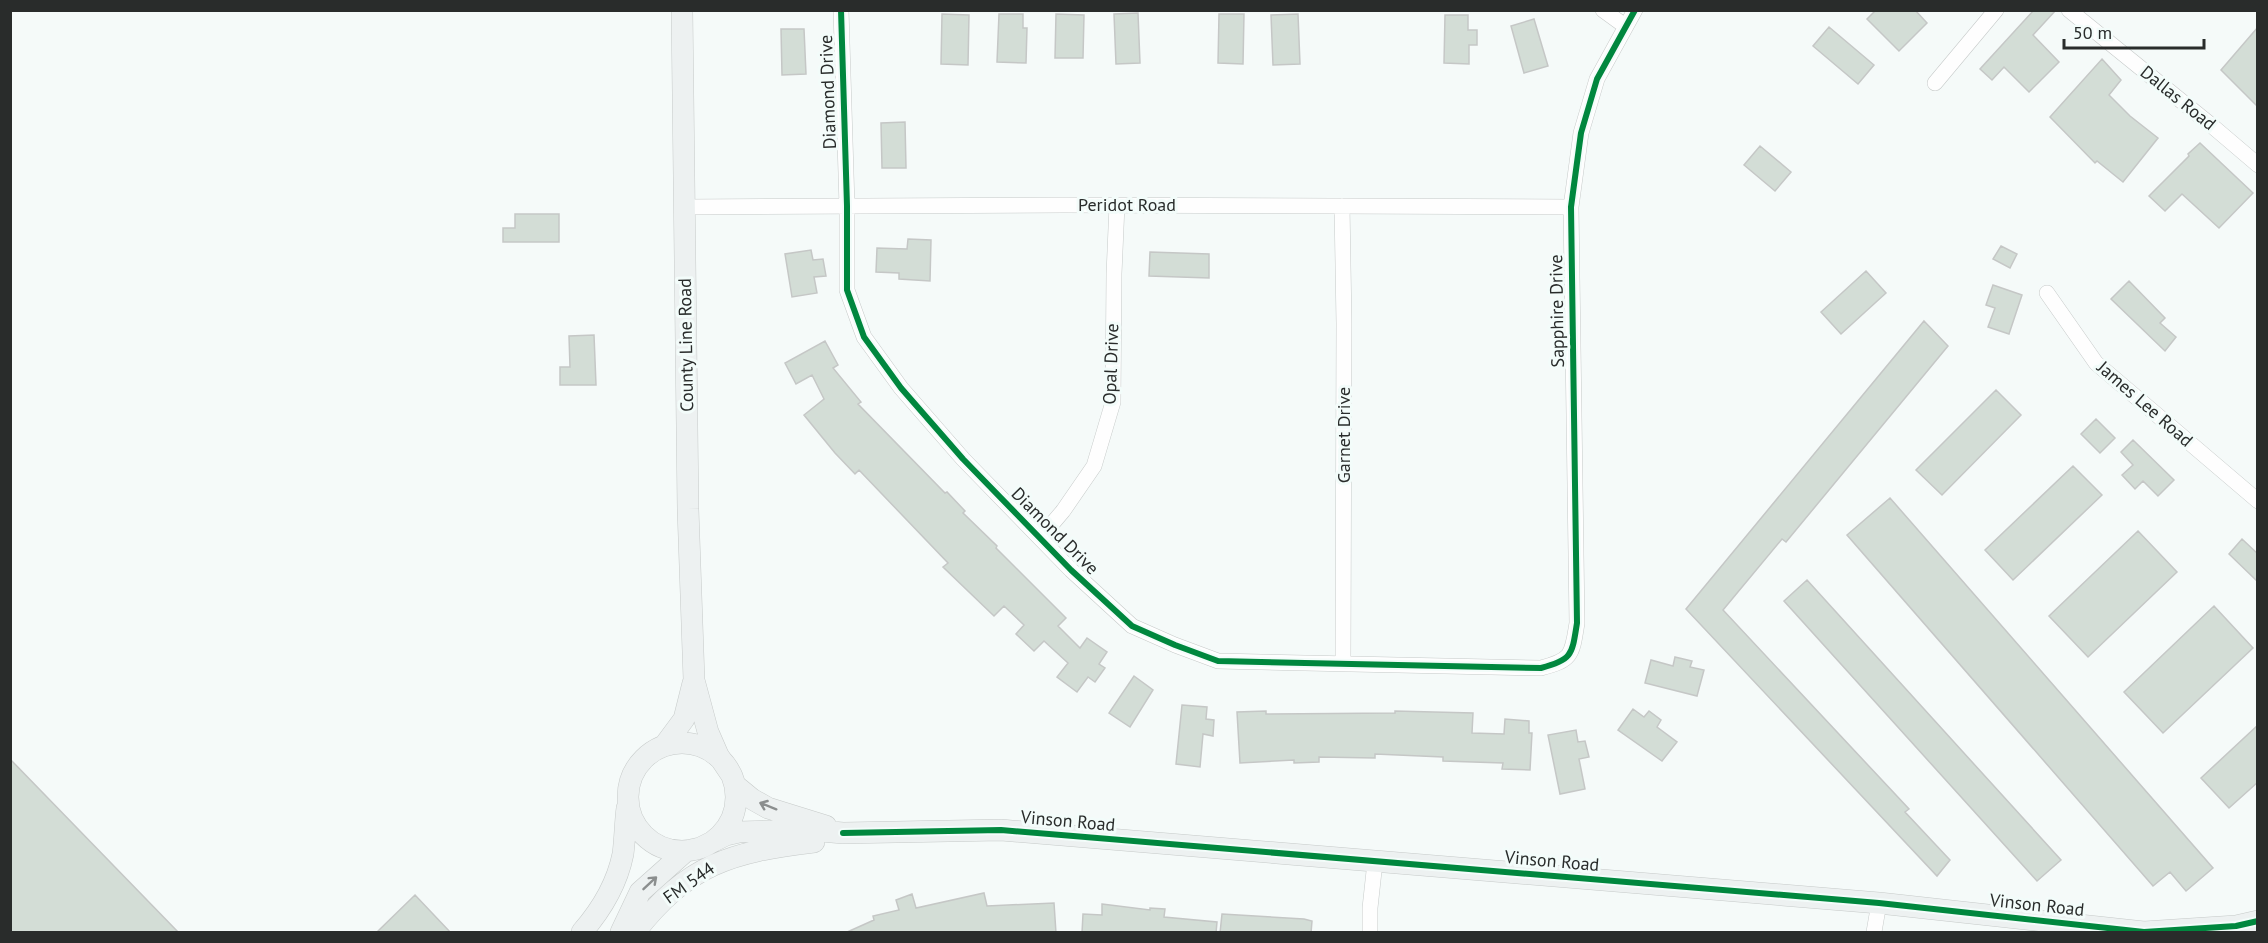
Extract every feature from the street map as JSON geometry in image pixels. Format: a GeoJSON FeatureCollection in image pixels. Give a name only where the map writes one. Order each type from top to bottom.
{"type":"FeatureCollection","features":[{"type":"Feature","properties":{"kind":"street","name":"County Line Road"},"geometry":{"type":"LineString","coordinates":[[682,10],[688,509],[694,680]]}},
{"type":"Feature","properties":{"kind":"street","name":"Diamond Drive"},"geometry":{"type":"LineString","coordinates":[[841,10],[847,290],[864,337],[901,388],[963,459],[1071,570],[1132,626],[1218,661],[1541,668],[1562,663],[1573,650],[1577,623]]}},
{"type":"Feature","properties":{"kind":"street"},"geometry":{"type":"LineString","coordinates":[[1603,10],[1625,26]]}},
{"type":"Feature","properties":{"kind":"street","name":"Sapphire Drive"},"geometry":{"type":"LineString","coordinates":[[1577,623],[1571,207],[1584,122],[1597,80],[1635,10]]}},
{"type":"Feature","properties":{"kind":"street"},"geometry":{"type":"LineString","coordinates":[[1935,83],[1996,10]]}},
{"type":"Feature","properties":{"kind":"street","name":"Dallas Road"},"geometry":{"type":"LineString","coordinates":[[2069,10],[2258,165]]}},
{"type":"Feature","properties":{"kind":"street","name":"Peridot Road"},"geometry":{"type":"LineString","coordinates":[[684,207],[1117,205],[1571,207]]}},
{"type":"Feature","properties":{"kind":"street","name":"Opal Drive"},"geometry":{"type":"LineString","coordinates":[[1040,538],[1063,511],[1094,466],[1113,402],[1117,205]]}},
{"type":"Feature","properties":{"kind":"street","name":"Garnet Drive"},"geometry":{"type":"LineString","coordinates":[[1342,206],[1343,664]]}},
{"type":"Feature","properties":{"kind":"street","name":"James Lee Road"},"geometry":{"type":"LineString","coordinates":[[2047,293],[2096,363],[2258,501]]}},
{"type":"Feature","properties":{"kind":"street"},"geometry":{"type":"LineString","coordinates":[[664,746],[684,719],[694,680]]}},
{"type":"Feature","properties":{"kind":"street"},"geometry":{"type":"LineString","coordinates":[[694,680],[708,732],[735,785],[733,816],[728,826],[714,841]]}},
{"type":"Feature","properties":{"kind":"street"},"geometry":{"type":"LineString","coordinates":[[582,933],[611,891],[619,871],[630,782],[634,771],[649,753],[664,746],[693,744],[718,755]]}},
{"type":"Feature","properties":{"kind":"street"},"geometry":{"type":"LineString","coordinates":[[735,785],[768,808],[814,820],[843,833]]}},
{"type":"Feature","properties":{"kind":"street"},"geometry":{"type":"LineString","coordinates":[[628,798],[631,816],[644,836],[663,848],[686,851],[700,849],[726,835],[739,832],[810,830],[843,833]]}},
{"type":"Feature","properties":{"kind":"street","name":"Vinson Road"},"geometry":{"type":"LineString","coordinates":[[843,833],[1001,830],[1879,903],[2144,932],[2236,926],[2258,921]]}},
{"type":"Feature","properties":{"kind":"street","name":"FM 544"},"geometry":{"type":"LineString","coordinates":[[635,933],[666,896],[682,883],[719,862],[754,850],[815,842],[843,833]]}},
{"type":"Feature","properties":{"kind":"street"},"geometry":{"type":"LineString","coordinates":[[621,933],[640,892],[686,851]]}},
{"type":"Feature","properties":{"kind":"street"},"geometry":{"type":"LineString","coordinates":[[1370,933],[1375,862]]}},
{"type":"Feature","properties":{"kind":"street"},"geometry":{"type":"LineString","coordinates":[[1874,933],[1879,903]]}},
{"type":"Feature","properties":{"kind":"building"},"geometry":{"type":"Polygon","coordinates":[[[1876,10],[1915,10],[1927,23],[1899,51],[1867,19],[1876,10]]]}},
{"type":"Feature","properties":{"kind":"building"},"geometry":{"type":"Polygon","coordinates":[[[2034,10],[2056,10],[2033,35],[2059,62],[2029,92],[2004,67],[1992,80],[1980,69],[2034,10]]]}},
{"type":"Feature","properties":{"kind":"building"},"geometry":{"type":"Polygon","coordinates":[[[1138,13],[1140,63],[1116,64],[1114,14],[1138,13]]]}},
{"type":"Feature","properties":{"kind":"building"},"geometry":{"type":"Polygon","coordinates":[[[942,14],[969,15],[968,65],[941,64],[942,14]]]}},
{"type":"Feature","properties":{"kind":"building"},"geometry":{"type":"Polygon","coordinates":[[[999,14],[1023,14],[1023,28],[1027,28],[1026,63],[997,62],[999,14]]]}},
{"type":"Feature","properties":{"kind":"building"},"geometry":{"type":"Polygon","coordinates":[[[1056,14],[1084,15],[1083,58],[1055,58],[1056,14]]]}},
{"type":"Feature","properties":{"kind":"building"},"geometry":{"type":"Polygon","coordinates":[[[1219,14],[1244,14],[1243,64],[1218,63],[1219,14]]]}},
{"type":"Feature","properties":{"kind":"building"},"geometry":{"type":"Polygon","coordinates":[[[1298,14],[1300,64],[1273,65],[1271,15],[1298,14]]]}},
{"type":"Feature","properties":{"kind":"building"},"geometry":{"type":"Polygon","coordinates":[[[1445,15],[1468,15],[1468,30],[1477,30],[1477,45],[1469,45],[1469,64],[1444,63],[1445,15]]]}},
{"type":"Feature","properties":{"kind":"building"},"geometry":{"type":"Polygon","coordinates":[[[1534,19],[1548,66],[1524,73],[1511,26],[1534,19]]]}},
{"type":"Feature","properties":{"kind":"building"},"geometry":{"type":"Polygon","coordinates":[[[1829,27],[1874,65],[1858,84],[1813,46],[1829,27]]]}},
{"type":"Feature","properties":{"kind":"building"},"geometry":{"type":"Polygon","coordinates":[[[2258,27],[2258,107],[2221,70],[2258,27]]]}},
{"type":"Feature","properties":{"kind":"building"},"geometry":{"type":"Polygon","coordinates":[[[781,29],[804,29],[806,74],[782,75],[781,29]]]}},
{"type":"Feature","properties":{"kind":"building"},"geometry":{"type":"Polygon","coordinates":[[[2102,59],[2121,80],[2109,95],[2130,116],[2158,138],[2123,182],[2097,161],[2095,163],[2050,117],[2102,59]]]}},
{"type":"Feature","properties":{"kind":"building"},"geometry":{"type":"Polygon","coordinates":[[[905,122],[906,168],[882,168],[881,123],[905,122]]]}},
{"type":"Feature","properties":{"kind":"building"},"geometry":{"type":"Polygon","coordinates":[[[2200,143],[2253,193],[2219,228],[2182,194],[2165,211],[2149,196],[2200,143]]]}},
{"type":"Feature","properties":{"kind":"building"},"geometry":{"type":"Polygon","coordinates":[[[1760,146],[1791,172],[1775,191],[1744,165],[1760,146]]]}},
{"type":"Feature","properties":{"kind":"building"},"geometry":{"type":"Polygon","coordinates":[[[515,214],[559,214],[559,242],[503,242],[503,228],[515,228],[515,214]]]}},
{"type":"Feature","properties":{"kind":"building"},"geometry":{"type":"Polygon","coordinates":[[[908,239],[931,240],[930,281],[899,279],[899,273],[876,272],[877,248],[907,249],[908,239]]]}},
{"type":"Feature","properties":{"kind":"building"},"geometry":{"type":"Polygon","coordinates":[[[2001,246],[2017,254],[2010,268],[1993,259],[2001,246]]]}},
{"type":"Feature","properties":{"kind":"building"},"geometry":{"type":"Polygon","coordinates":[[[811,250],[813,260],[823,259],[826,276],[814,277],[817,293],[792,297],[785,254],[811,250]]]}},
{"type":"Feature","properties":{"kind":"building"},"geometry":{"type":"Polygon","coordinates":[[[1150,252],[1209,254],[1209,278],[1149,276],[1150,252]]]}},
{"type":"Feature","properties":{"kind":"building"},"geometry":{"type":"Polygon","coordinates":[[[1866,271],[1886,293],[1841,334],[1821,312],[1866,271]]]}},
{"type":"Feature","properties":{"kind":"building"},"geometry":{"type":"Polygon","coordinates":[[[2129,281],[2165,318],[2160,323],[2176,337],[2165,351],[2111,299],[2129,281]]]}},
{"type":"Feature","properties":{"kind":"building"},"geometry":{"type":"Polygon","coordinates":[[[1993,285],[2022,295],[2009,334],[1988,327],[1995,308],[1986,305],[1993,285]]]}},
{"type":"Feature","properties":{"kind":"building"},"geometry":{"type":"Polygon","coordinates":[[[1924,321],[1948,346],[1786,542],[1782,539],[1723,610],[1909,809],[1905,812],[1950,860],[1937,876],[1686,609],[1924,321]]]}},
{"type":"Feature","properties":{"kind":"building"},"geometry":{"type":"Polygon","coordinates":[[[594,335],[596,385],[560,385],[560,367],[570,367],[569,336],[594,335]]]}},
{"type":"Feature","properties":{"kind":"building"},"geometry":{"type":"Polygon","coordinates":[[[825,341],[838,365],[833,368],[861,402],[858,404],[945,493],[947,492],[965,511],[963,513],[997,546],[996,548],[1066,618],[1058,626],[1080,648],[1087,638],[1107,652],[1099,664],[1105,668],[1095,682],[1088,677],[1077,692],[1057,677],[1068,663],[1044,641],[1034,651],[1016,634],[1024,625],[1004,606],[994,616],[943,567],[948,563],[859,470],[855,474],[835,453],[804,415],[824,399],[812,375],[796,384],[785,363],[825,341]]]}},
{"type":"Feature","properties":{"kind":"building"},"geometry":{"type":"Polygon","coordinates":[[[1996,390],[2021,415],[1942,495],[1916,470],[1996,390]]]}},
{"type":"Feature","properties":{"kind":"building"},"geometry":{"type":"Polygon","coordinates":[[[2096,419],[2115,438],[2100,453],[2081,434],[2096,419]]]}},
{"type":"Feature","properties":{"kind":"building"},"geometry":{"type":"Polygon","coordinates":[[[2133,440],[2174,480],[2158,496],[2143,481],[2135,489],[2122,475],[2133,465],[2121,452],[2133,440]]]}},
{"type":"Feature","properties":{"kind":"building"},"geometry":{"type":"Polygon","coordinates":[[[2073,466],[2102,495],[2013,580],[1985,550],[2073,466]]]}},
{"type":"Feature","properties":{"kind":"building"},"geometry":{"type":"Polygon","coordinates":[[[1890,498],[2213,868],[2186,891],[2170,872],[2153,886],[1847,535],[1890,498]]]}},
{"type":"Feature","properties":{"kind":"building"},"geometry":{"type":"Polygon","coordinates":[[[2138,531],[2177,572],[2088,657],[2049,616],[2138,531]]]}},
{"type":"Feature","properties":{"kind":"building"},"geometry":{"type":"Polygon","coordinates":[[[2242,539],[2258,554],[2258,582],[2229,554],[2242,539]]]}},
{"type":"Feature","properties":{"kind":"building"},"geometry":{"type":"Polygon","coordinates":[[[1807,580],[2061,860],[2037,881],[1784,601],[1807,580]]]}},
{"type":"Feature","properties":{"kind":"building"},"geometry":{"type":"Polygon","coordinates":[[[2214,606],[2253,648],[2163,733],[2124,692],[2214,606]]]}},
{"type":"Feature","properties":{"kind":"building"},"geometry":{"type":"Polygon","coordinates":[[[1675,657],[1692,661],[1690,667],[1704,670],[1697,696],[1645,683],[1651,660],[1673,666],[1675,657]]]}},
{"type":"Feature","properties":{"kind":"building"},"geometry":{"type":"Polygon","coordinates":[[[1134,676],[1153,690],[1130,727],[1109,713],[1134,676]]]}},
{"type":"Feature","properties":{"kind":"building"},"geometry":{"type":"Polygon","coordinates":[[[1182,705],[1207,707],[1206,719],[1214,720],[1213,736],[1203,734],[1200,767],[1176,764],[1182,705]]]}},
{"type":"Feature","properties":{"kind":"building"},"geometry":{"type":"Polygon","coordinates":[[[1633,709],[1644,717],[1649,711],[1661,720],[1657,727],[1677,742],[1662,761],[1618,730],[1633,709]]]}},
{"type":"Feature","properties":{"kind":"building"},"geometry":{"type":"Polygon","coordinates":[[[1266,711],[1266,714],[1395,713],[1395,711],[1473,713],[1472,733],[1504,734],[1505,719],[1529,721],[1529,733],[1532,733],[1530,770],[1502,769],[1503,763],[1443,761],[1443,757],[1375,754],[1375,758],[1319,757],[1319,762],[1294,763],[1294,760],[1240,763],[1237,712],[1266,711]]]}},
{"type":"Feature","properties":{"kind":"building"},"geometry":{"type":"Polygon","coordinates":[[[2258,725],[2258,782],[2229,808],[2201,778],[2258,725]]]}},
{"type":"Feature","properties":{"kind":"building"},"geometry":{"type":"Polygon","coordinates":[[[1576,730],[1578,742],[1585,741],[1589,757],[1579,759],[1585,789],[1560,794],[1548,735],[1576,730]]]}},
{"type":"Feature","properties":{"kind":"building"},"geometry":{"type":"Polygon","coordinates":[[[10,759],[179,933],[10,933],[10,759]]]}},
{"type":"Feature","properties":{"kind":"building"},"geometry":{"type":"Polygon","coordinates":[[[984,893],[987,906],[1054,903],[1056,933],[845,933],[874,920],[873,916],[899,910],[896,900],[912,894],[916,908],[984,893]]]}},
{"type":"Feature","properties":{"kind":"building"},"geometry":{"type":"Polygon","coordinates":[[[415,895],[451,933],[376,933],[415,895]]]}},
{"type":"Feature","properties":{"kind":"building"},"geometry":{"type":"Polygon","coordinates":[[[1102,904],[1150,910],[1150,908],[1165,909],[1164,917],[1217,922],[1216,933],[1082,933],[1083,914],[1102,915],[1102,904]]]}},
{"type":"Feature","properties":{"kind":"building"},"geometry":{"type":"Polygon","coordinates":[[[1222,914],[1304,919],[1312,921],[1311,933],[1220,933],[1222,914]]]}},
{"type":"Feature","properties":{"kind":"cycle path"},"geometry":{"type":"LineString","coordinates":[[841,10],[847,290],[864,337],[901,388],[963,459],[1071,570],[1132,626],[1218,661],[1541,668],[1559,662],[1569,654],[1574,642],[1577,623],[1571,207],[1581,133],[1597,79],[1635,10]]}},
{"type":"Feature","properties":{"kind":"cycle path"},"geometry":{"type":"LineString","coordinates":[[843,833],[1001,830],[1879,903],[2144,932],[2236,926],[2258,921]]}}]}
